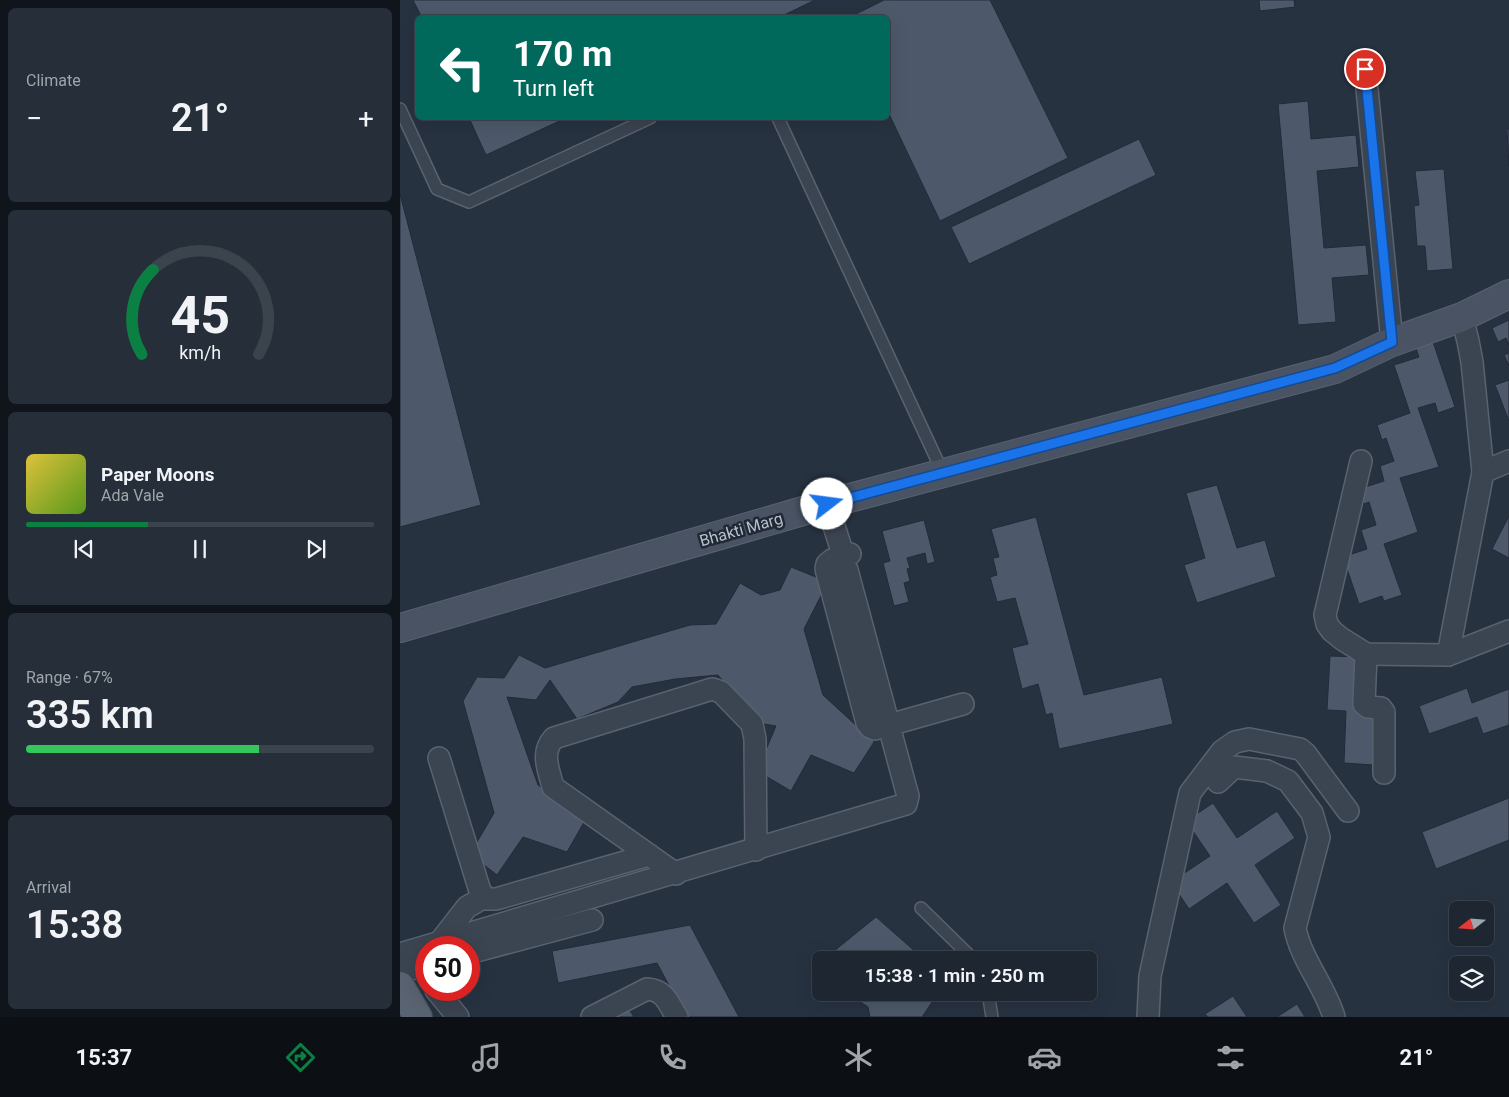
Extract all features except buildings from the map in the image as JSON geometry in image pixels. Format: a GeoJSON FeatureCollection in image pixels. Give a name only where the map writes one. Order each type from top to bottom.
{"type":"FeatureCollection","features":[{"type":"Feature","properties":{"kind":"main road","name":"Bhakti Marg"},"geometry":{"type":"LineString","coordinates":[[400,628],[820,506],[1335,368],[1392,342],[1462,317],[1509,294]]}},
{"type":"Feature","properties":{"kind":"main road"},"geometry":{"type":"LineString","coordinates":[[400,986],[418,1017]]}},
{"type":"Feature","properties":{"kind":"street"},"geometry":{"type":"LineString","coordinates":[[1365,69],[1392,342]]}},
{"type":"Feature","properties":{"kind":"street"},"geometry":{"type":"LineString","coordinates":[[1448,655],[1483,472],[1472,362],[1462,317]]}},
{"type":"Feature","properties":{"kind":"street"},"geometry":{"type":"LineString","coordinates":[[1361,461],[1325,615],[1327,624],[1332,631],[1366,654],[1448,655],[1509,630]]}},
{"type":"Feature","properties":{"kind":"street"},"geometry":{"type":"LineString","coordinates":[[1483,472],[1509,462]]}},
{"type":"Feature","properties":{"kind":"street"},"geometry":{"type":"LineString","coordinates":[[463,936],[906,804],[908,796],[842,558],[820,506]]}},
{"type":"Feature","properties":{"kind":"street"},"geometry":{"type":"LineString","coordinates":[[1366,654],[1364,704],[1368,707],[1381,708],[1384,712],[1384,773]]}},
{"type":"Feature","properties":{"kind":"street"},"geometry":{"type":"LineString","coordinates":[[676,874],[552,787],[545,754],[548,745],[554,738],[712,690],[721,692],[752,724],[755,739],[756,850]]}},
{"type":"Feature","properties":{"kind":"street"},"geometry":{"type":"LineString","coordinates":[[888,724],[963,704]]}},
{"type":"Feature","properties":{"kind":"street"},"geometry":{"type":"LineString","coordinates":[[1148,1017],[1150,976],[1190,793],[1222,751],[1235,742],[1249,739],[1300,749],[1305,753],[1348,811]]}},
{"type":"Feature","properties":{"kind":"street"},"geometry":{"type":"LineString","coordinates":[[438,758],[480,891],[486,899],[496,899],[649,855]]}},
{"type":"Feature","properties":{"kind":"street"},"geometry":{"type":"LineString","coordinates":[[1218,782],[1234,767],[1267,771],[1288,781],[1312,813],[1319,836],[1295,928],[1298,942],[1325,992],[1334,1017]]}},
{"type":"Feature","properties":{"kind":"street"},"geometry":{"type":"LineString","coordinates":[[444,936],[467,907],[476,902]]}},
{"type":"Feature","properties":{"kind":"street"},"geometry":{"type":"LineString","coordinates":[[480,950],[592,920]]}},
{"type":"Feature","properties":{"kind":"street"},"geometry":{"type":"LineString","coordinates":[[400,954],[415,950]]}},
{"type":"Feature","properties":{"kind":"street"},"geometry":{"type":"LineString","coordinates":[[400,972],[415,970]]}},
{"type":"Feature","properties":{"kind":"street"},"geometry":{"type":"LineString","coordinates":[[592,1017],[647,989],[656,990],[663,996],[677,1017]]}},
{"type":"Feature","properties":{"kind":"street"},"geometry":{"type":"LineString","coordinates":[[445,1001],[458,1017]]}},
{"type":"Feature","properties":{"kind":"lane"},"geometry":{"type":"LineString","coordinates":[[400,108],[437,188],[469,202],[646,120]]}},
{"type":"Feature","properties":{"kind":"lane"},"geometry":{"type":"LineString","coordinates":[[779,120],[943,473]]}},
{"type":"Feature","properties":{"kind":"lane"},"geometry":{"type":"LineString","coordinates":[[921,908],[965,951]]}},
{"type":"Feature","properties":{"kind":"lane"},"geometry":{"type":"LineString","coordinates":[[989,1001],[992,1017]]}},
{"type":"Feature","properties":{"kind":"route"},"geometry":{"type":"LineString","coordinates":[[827,504],[1335,368],[1392,342],[1365,69]]}}]}
